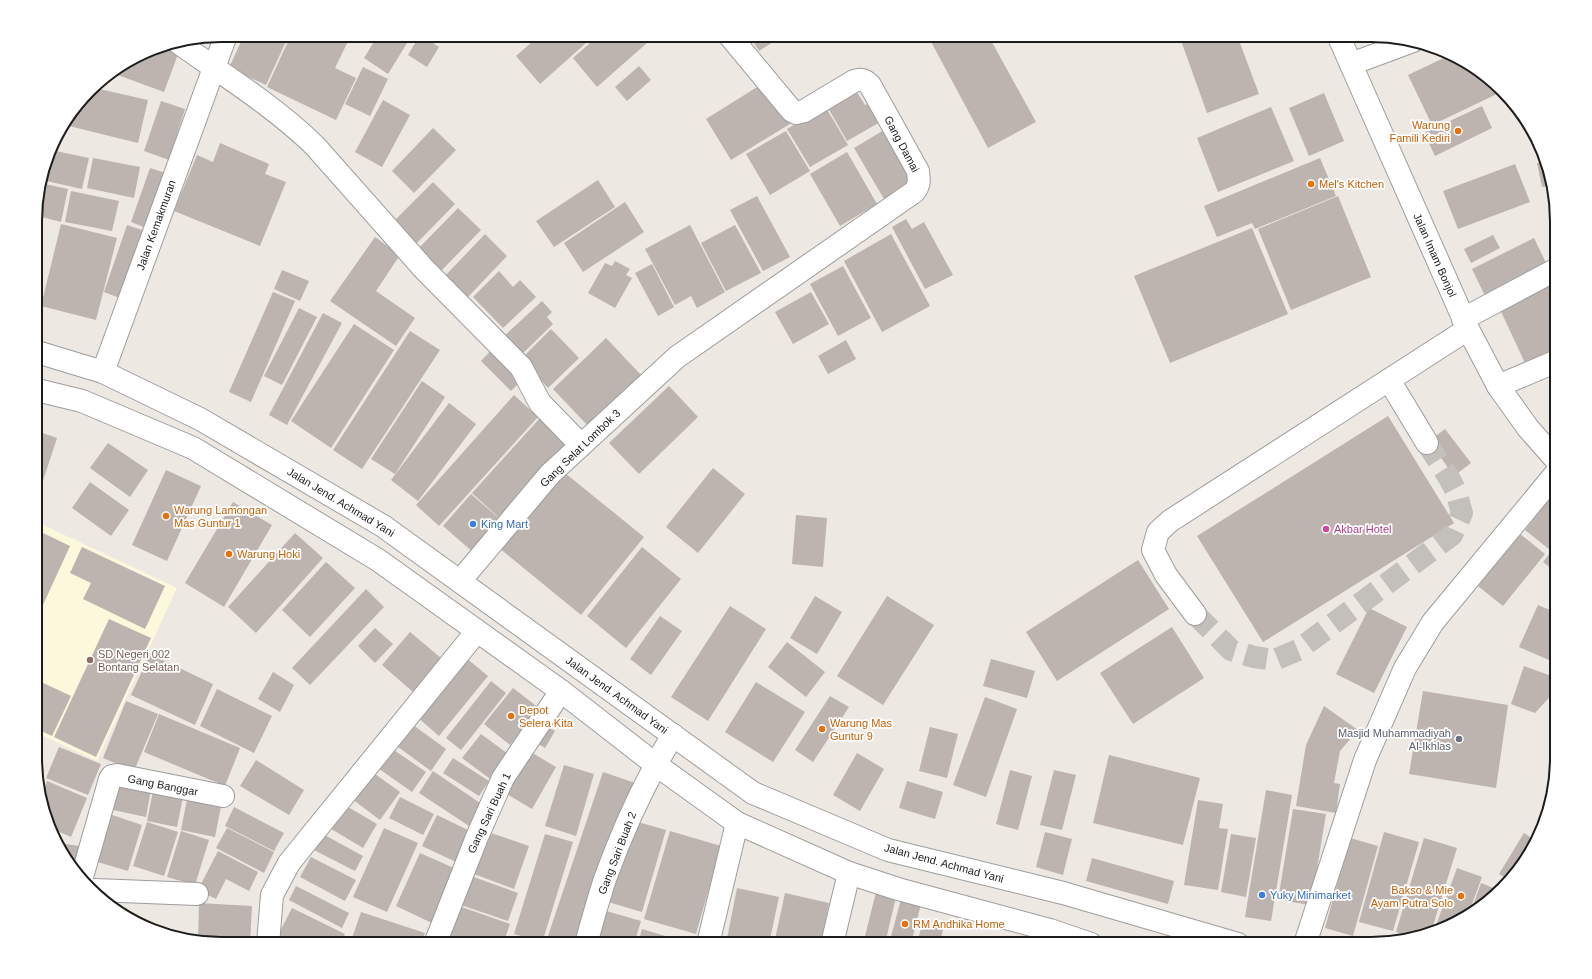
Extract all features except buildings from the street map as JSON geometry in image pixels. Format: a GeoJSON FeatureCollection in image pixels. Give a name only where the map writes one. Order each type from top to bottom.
{"type":"FeatureCollection","features":[{"type":"Feature","properties":{"kind":"street","name":"Jalan Kemakmuran"},"geometry":{"type":"LineString","coordinates":[[103,372],[223,42]]}},
{"type":"Feature","properties":{"kind":"street","name":"Gang Damai"},"geometry":{"type":"LineString","coordinates":[[684,352],[914,192],[920,181],[918,171],[870,85],[865,80],[854,81],[804,111],[796,113],[792,111],[735,42]]}},
{"type":"Feature","properties":{"kind":"street","name":"Jalan Imam Bonjol"},"geometry":{"type":"LineString","coordinates":[[1341,42],[1465,324],[1498,386],[1528,428],[1550,453]]}},
{"type":"Feature","properties":{"kind":"street"},"geometry":{"type":"LineString","coordinates":[[1351,64],[1403,45]]}},
{"type":"Feature","properties":{"kind":"street"},"geometry":{"type":"LineString","coordinates":[[182,46],[212,73],[268,105],[297,128],[424,269],[521,367],[540,403],[581,445]]}},
{"type":"Feature","properties":{"kind":"street"},"geometry":{"type":"LineString","coordinates":[[1195,614],[1166,575],[1153,550],[1158,532],[1176,517],[1389,380],[1465,324],[1550,273]]}},
{"type":"Feature","properties":{"kind":"street","name":"Gang Selat Lombok 3"},"geometry":{"type":"LineString","coordinates":[[460,581],[550,474],[684,352]]}},
{"type":"Feature","properties":{"kind":"street","name":"Jalan Jend. Achmad Yani"},"geometry":{"type":"LineString","coordinates":[[42,354],[103,372],[200,419],[376,522],[460,581],[752,793],[888,850],[1063,893],[1214,937]]}},
{"type":"Feature","properties":{"kind":"street"},"geometry":{"type":"LineString","coordinates":[[1498,386],[1550,364]]}},
{"type":"Feature","properties":{"kind":"street"},"geometry":{"type":"LineString","coordinates":[[1389,380],[1427,443]]}},
{"type":"Feature","properties":{"kind":"street"},"geometry":{"type":"LineString","coordinates":[[42,391],[82,401],[193,448],[378,560],[561,691],[655,764],[737,823],[849,873],[898,889],[1071,937]]}},
{"type":"Feature","properties":{"kind":"street"},"geometry":{"type":"LineString","coordinates":[[1307,937],[1364,760],[1404,668],[1433,622],[1550,480]]}},
{"type":"Feature","properties":{"kind":"street"},"geometry":{"type":"LineString","coordinates":[[269,937],[272,895],[289,863],[477,631]]}},
{"type":"Feature","properties":{"kind":"street","name":"Gang Sari Buah 1"},"geometry":{"type":"LineString","coordinates":[[438,937],[477,837],[503,778],[561,691]]}},
{"type":"Feature","properties":{"kind":"street","name":"Gang Sari Buah 2"},"geometry":{"type":"LineString","coordinates":[[588,937],[605,881],[632,811],[655,764],[673,735]]}},
{"type":"Feature","properties":{"kind":"street","name":"Gang Banggar"},"geometry":{"type":"LineString","coordinates":[[83,873],[112,776],[223,796]]}},
{"type":"Feature","properties":{"kind":"street"},"geometry":{"type":"LineString","coordinates":[[710,937],[737,823]]}},
{"type":"Feature","properties":{"kind":"street"},"geometry":{"type":"LineString","coordinates":[[834,937],[849,873]]}},
{"type":"Feature","properties":{"kind":"street"},"geometry":{"type":"LineString","coordinates":[[100,890],[197,894]]}},
{"type":"Feature","properties":{"kind":"shaded area","name":"SD Negeri 002 Bontang Selatan"},"geometry":{"type":"Polygon","coordinates":[[[42,524],[177,588],[97,761],[42,735],[42,524]]]}},
{"type":"Feature","properties":{"kind":"tunnel"},"geometry":{"type":"LineString","coordinates":[[1195,614],[1231,650],[1254,657],[1274,660],[1298,650],[1452,535],[1462,513],[1456,491],[1427,443]]}},
{"type":"Feature","properties":{"kind":"place","name":"Warung Famili Kediri"},"geometry":{"type":"Point","coordinates":[1458,131]}},
{"type":"Feature","properties":{"kind":"place","name":"Mel's Kitchen"},"geometry":{"type":"Point","coordinates":[1311,184]}},
{"type":"Feature","properties":{"kind":"place","name":"Warung Lamongan Mas Guntur 1"},"geometry":{"type":"Point","coordinates":[166,516]}},
{"type":"Feature","properties":{"kind":"place","name":"King Mart"},"geometry":{"type":"Point","coordinates":[473,524]}},
{"type":"Feature","properties":{"kind":"place","name":"Akbar Hotel"},"geometry":{"type":"Point","coordinates":[1326,529]}},
{"type":"Feature","properties":{"kind":"place","name":"Warung Hoki"},"geometry":{"type":"Point","coordinates":[229,554]}},
{"type":"Feature","properties":{"kind":"place","name":"SD Negeri 002 Bontang Selatan"},"geometry":{"type":"Point","coordinates":[90,660]}},
{"type":"Feature","properties":{"kind":"place","name":"Depot Selera Kita"},"geometry":{"type":"Point","coordinates":[511,716]}},
{"type":"Feature","properties":{"kind":"place","name":"Warung Mas Guntur 9"},"geometry":{"type":"Point","coordinates":[822,729]}},
{"type":"Feature","properties":{"kind":"place","name":"Masjid Muhammadiyah Al-Ikhlas"},"geometry":{"type":"Point","coordinates":[1459,739]}},
{"type":"Feature","properties":{"kind":"place","name":"Yuky Minimarket"},"geometry":{"type":"Point","coordinates":[1262,895]}},
{"type":"Feature","properties":{"kind":"place","name":"Bakso & Mie Ayam Putra Solo"},"geometry":{"type":"Point","coordinates":[1461,896]}},
{"type":"Feature","properties":{"kind":"place","name":"RM Andhika Home"},"geometry":{"type":"Point","coordinates":[905,924]}}]}
